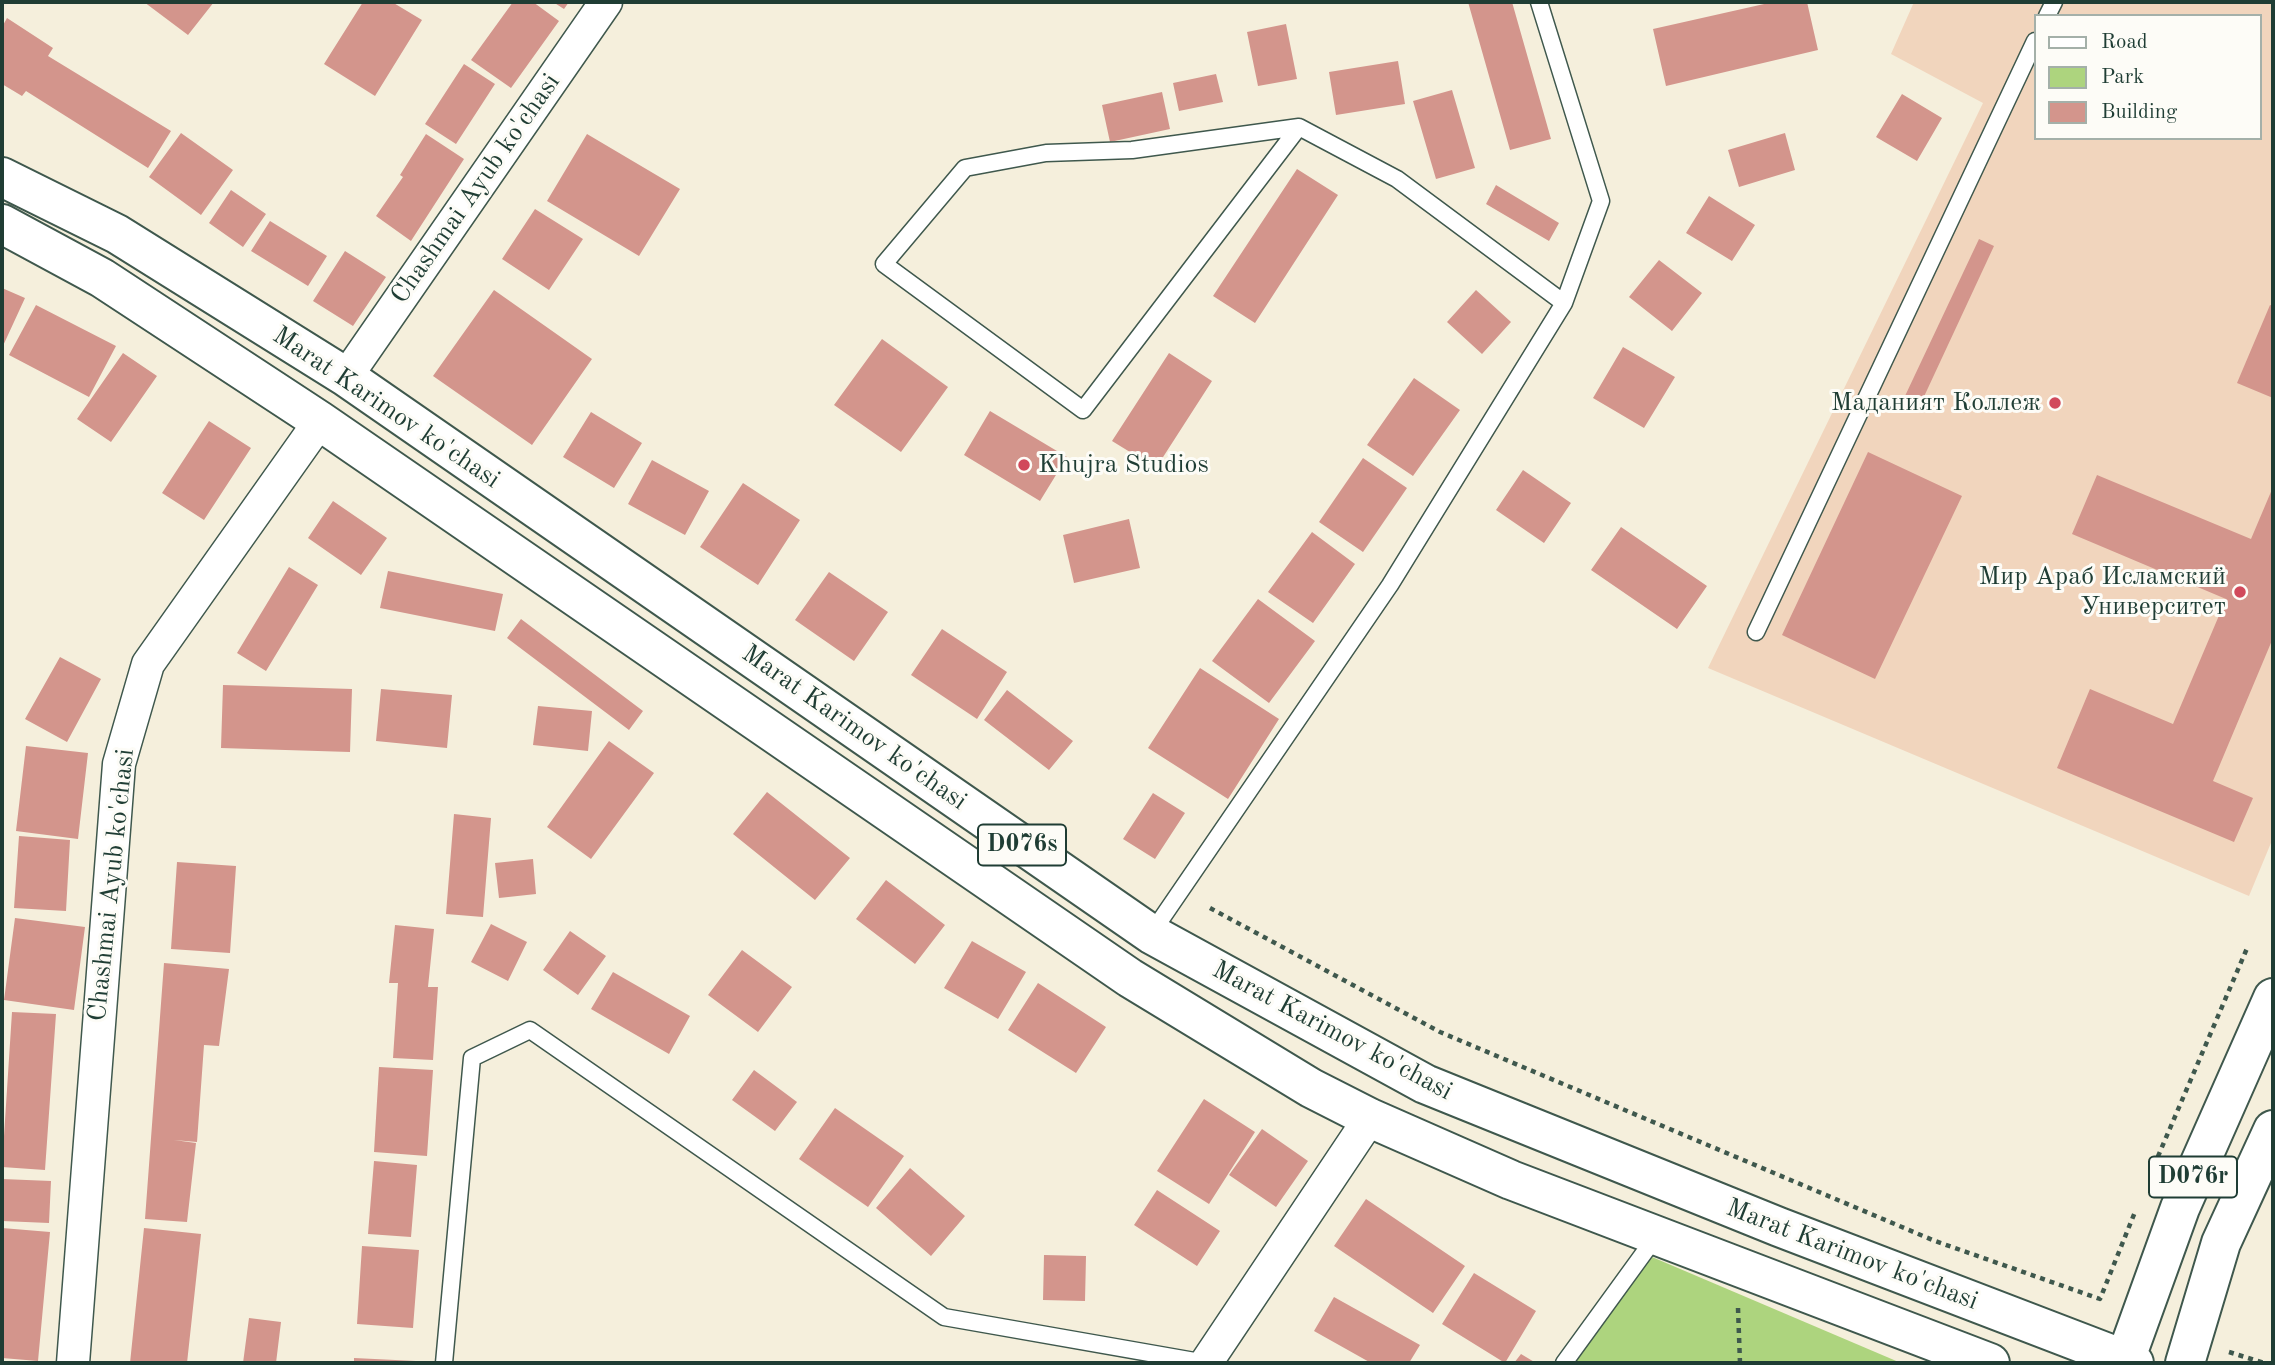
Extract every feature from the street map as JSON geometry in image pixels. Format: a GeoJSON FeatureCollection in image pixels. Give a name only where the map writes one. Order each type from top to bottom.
{"type":"FeatureCollection","features":[{"type":"Feature","properties":{"kind":"main road","name":"Marat Karimov ko'chasi"},"geometry":{"type":"LineString","coordinates":[[2,177],[117,234],[346,377],[1151,934],[1425,1084],[1753,1217],[2128,1362]]}},
{"type":"Feature","properties":{"kind":"main road","name":"Marat Karimov ko'chasi"},"geometry":{"type":"LineString","coordinates":[[2,224],[102,278],[320,421],[1130,978],[1311,1088],[1370,1118],[1511,1180],[1990,1363]]}},
{"type":"Feature","properties":{"kind":"main road","name":"D076r"},"geometry":{"type":"LineString","coordinates":[[2128,1362],[2179,1208],[2273,998]]}},
{"type":"Feature","properties":{"kind":"main road","name":"D076r"},"geometry":{"type":"LineString","coordinates":[[2185,1363],[2221,1243],[2273,1130]]}},
{"type":"Feature","properties":{"kind":"street","name":"Chashmai Ayub ko'chasi"},"geometry":{"type":"LineString","coordinates":[[346,377],[606,2]]}},
{"type":"Feature","properties":{"kind":"street","name":"Chashmai Ayub ko'chasi"},"geometry":{"type":"LineString","coordinates":[[73,1363],[118,764],[148,664],[320,421]]}},
{"type":"Feature","properties":{"kind":"street"},"geometry":{"type":"LineString","coordinates":[[1206,1363],[1370,1118]]}},
{"type":"Feature","properties":{"kind":"lane"},"geometry":{"type":"LineString","coordinates":[[1151,934],[1390,585],[1564,303],[1601,201],[1539,2]]}},
{"type":"Feature","properties":{"kind":"lane"},"geometry":{"type":"LineString","coordinates":[[1756,632],[2034,43]]}},
{"type":"Feature","properties":{"kind":"lane"},"geometry":{"type":"LineString","coordinates":[[1299,127],[1083,410],[884,264],[965,169],[1046,153],[1132,150],[1299,127],[1397,179],[1564,303]]}},
{"type":"Feature","properties":{"kind":"lane"},"geometry":{"type":"LineString","coordinates":[[444,1363],[471,1058],[530,1030],[944,1317],[1206,1363]]}},
{"type":"Feature","properties":{"kind":"lane"},"geometry":{"type":"LineString","coordinates":[[1564,1363],[1657,1234]]}},
{"type":"Feature","properties":{"kind":"path"},"geometry":{"type":"LineString","coordinates":[[1210,908],[1440,1032],[1936,1241],[2100,1299],[2139,1203]]}},
{"type":"Feature","properties":{"kind":"path"},"geometry":{"type":"LineString","coordinates":[[2148,1178],[2248,946]]}},
{"type":"Feature","properties":{"kind":"path"},"geometry":{"type":"LineString","coordinates":[[1738,1305],[1741,1363]]}},
{"type":"Feature","properties":{"kind":"path"},"geometry":{"type":"LineString","coordinates":[[2237,1355],[2264,1363]]}},
{"type":"Feature","properties":{"kind":"shaded area","name":"Маданият Коллеж"},"geometry":{"type":"Polygon","coordinates":[[[1914,2],[2273,2],[2273,838],[2249,896],[1708,668],[1983,103],[1891,54],[1914,2]]]}},
{"type":"Feature","properties":{"kind":"green space"},"geometry":{"type":"Polygon","coordinates":[[[1645,1254],[1901,1363],[1565,1363],[1645,1254]]]}},
{"type":"Feature","properties":{"kind":"building"},"geometry":{"type":"Polygon","coordinates":[[[144,2],[214,2],[188,35],[144,2]]]}},
{"type":"Feature","properties":{"kind":"building"},"geometry":{"type":"Polygon","coordinates":[[[363,2],[392,2],[422,20],[375,96],[324,64],[363,2]]]}},
{"type":"Feature","properties":{"kind":"building"},"geometry":{"type":"Polygon","coordinates":[[[513,2],[533,2],[559,21],[511,88],[471,60],[513,2]]]}},
{"type":"Feature","properties":{"kind":"building"},"geometry":{"type":"Polygon","coordinates":[[[553,2],[569,2],[564,9],[553,2]]]}},
{"type":"Feature","properties":{"kind":"building"},"geometry":{"type":"Polygon","coordinates":[[[1468,2],[1512,2],[1551,139],[1510,150],[1468,2]]]}},
{"type":"Feature","properties":{"kind":"building"},"geometry":{"type":"Polygon","coordinates":[[[1773,2],[1807,2],[1818,50],[1666,86],[1653,29],[1773,2]]]}},
{"type":"Feature","properties":{"kind":"building"},"geometry":{"type":"Polygon","coordinates":[[[7,18],[53,48],[48,56],[171,131],[148,168],[26,91],[22,96],[2,84],[2,27],[7,18]]]}},
{"type":"Feature","properties":{"kind":"building"},"geometry":{"type":"Polygon","coordinates":[[[1286,24],[1297,79],[1258,86],[1247,32],[1286,24]]]}},
{"type":"Feature","properties":{"kind":"building"},"geometry":{"type":"Polygon","coordinates":[[[1398,61],[1405,104],[1336,115],[1329,72],[1398,61]]]}},
{"type":"Feature","properties":{"kind":"building"},"geometry":{"type":"Polygon","coordinates":[[[464,64],[495,84],[456,144],[425,124],[464,64]]]}},
{"type":"Feature","properties":{"kind":"building"},"geometry":{"type":"Polygon","coordinates":[[[1216,74],[1223,102],[1179,111],[1173,83],[1216,74]]]}},
{"type":"Feature","properties":{"kind":"building"},"geometry":{"type":"Polygon","coordinates":[[[1452,90],[1475,168],[1436,179],[1413,101],[1452,90]]]}},
{"type":"Feature","properties":{"kind":"building"},"geometry":{"type":"Polygon","coordinates":[[[1162,92],[1170,129],[1110,142],[1102,105],[1162,92]]]}},
{"type":"Feature","properties":{"kind":"building"},"geometry":{"type":"Polygon","coordinates":[[[1902,94],[1942,118],[1917,161],[1876,137],[1902,94]]]}},
{"type":"Feature","properties":{"kind":"building"},"geometry":{"type":"Polygon","coordinates":[[[181,133],[233,170],[201,215],[149,177],[181,133]]]}},
{"type":"Feature","properties":{"kind":"building"},"geometry":{"type":"Polygon","coordinates":[[[1785,133],[1795,170],[1739,187],[1728,150],[1785,133]]]}},
{"type":"Feature","properties":{"kind":"building"},"geometry":{"type":"Polygon","coordinates":[[[426,134],[464,159],[411,241],[376,216],[403,177],[400,175],[426,134]]]}},
{"type":"Feature","properties":{"kind":"building"},"geometry":{"type":"Polygon","coordinates":[[[587,134],[680,189],[639,256],[547,201],[587,134]]]}},
{"type":"Feature","properties":{"kind":"building"},"geometry":{"type":"Polygon","coordinates":[[[1297,169],[1338,195],[1255,323],[1213,296],[1297,169]]]}},
{"type":"Feature","properties":{"kind":"building"},"geometry":{"type":"Polygon","coordinates":[[[1496,185],[1559,223],[1549,241],[1486,204],[1496,185]]]}},
{"type":"Feature","properties":{"kind":"building"},"geometry":{"type":"Polygon","coordinates":[[[231,190],[266,214],[243,247],[209,223],[231,190]]]}},
{"type":"Feature","properties":{"kind":"building"},"geometry":{"type":"Polygon","coordinates":[[[1709,196],[1755,225],[1732,261],[1686,233],[1709,196]]]}},
{"type":"Feature","properties":{"kind":"building"},"geometry":{"type":"Polygon","coordinates":[[[535,209],[583,239],[549,290],[502,259],[535,209]]]}},
{"type":"Feature","properties":{"kind":"building"},"geometry":{"type":"Polygon","coordinates":[[[270,221],[327,256],[308,286],[251,251],[270,221]]]}},
{"type":"Feature","properties":{"kind":"building"},"geometry":{"type":"Polygon","coordinates":[[[1979,239],[1994,246],[1921,403],[1905,396],[1979,239]]]}},
{"type":"Feature","properties":{"kind":"building"},"geometry":{"type":"Polygon","coordinates":[[[345,251],[386,277],[353,326],[313,301],[345,251]]]}},
{"type":"Feature","properties":{"kind":"building"},"geometry":{"type":"Polygon","coordinates":[[[1659,260],[1702,293],[1672,331],[1629,297],[1659,260]]]}},
{"type":"Feature","properties":{"kind":"building"},"geometry":{"type":"Polygon","coordinates":[[[2,288],[25,298],[2,348],[2,288]]]}},
{"type":"Feature","properties":{"kind":"building"},"geometry":{"type":"Polygon","coordinates":[[[494,290],[592,359],[532,445],[433,376],[494,290]]]}},
{"type":"Feature","properties":{"kind":"building"},"geometry":{"type":"Polygon","coordinates":[[[1476,290],[1511,322],[1482,354],[1447,322],[1476,290]]]}},
{"type":"Feature","properties":{"kind":"building"},"geometry":{"type":"Polygon","coordinates":[[[36,305],[116,346],[89,397],[9,355],[36,305]]]}},
{"type":"Feature","properties":{"kind":"building"},"geometry":{"type":"Polygon","coordinates":[[[2270,305],[2273,306],[2273,398],[2237,383],[2270,305]]]}},
{"type":"Feature","properties":{"kind":"building"},"geometry":{"type":"Polygon","coordinates":[[[882,339],[948,387],[901,452],[834,405],[882,339]]]}},
{"type":"Feature","properties":{"kind":"building"},"geometry":{"type":"Polygon","coordinates":[[[1623,347],[1675,377],[1644,428],[1593,398],[1623,347]]]}},
{"type":"Feature","properties":{"kind":"building"},"geometry":{"type":"Polygon","coordinates":[[[123,353],[157,376],[111,442],[77,419],[123,353]]]}},
{"type":"Feature","properties":{"kind":"building"},"geometry":{"type":"Polygon","coordinates":[[[1169,353],[1212,381],[1156,468],[1112,441],[1169,353]]]}},
{"type":"Feature","properties":{"kind":"building"},"geometry":{"type":"Polygon","coordinates":[[[1414,378],[1460,410],[1413,476],[1367,445],[1414,378]]]}},
{"type":"Feature","properties":{"kind":"building"},"geometry":{"type":"Polygon","coordinates":[[[990,411],[1067,457],[1040,501],[964,455],[990,411]]]}},
{"type":"Feature","properties":{"kind":"building"},"geometry":{"type":"Polygon","coordinates":[[[591,412],[642,443],[614,488],[563,457],[591,412]]]}},
{"type":"Feature","properties":{"kind":"building"},"geometry":{"type":"Polygon","coordinates":[[[209,421],[251,448],[204,520],[162,493],[209,421]]]}},
{"type":"Feature","properties":{"kind":"building"},"geometry":{"type":"Polygon","coordinates":[[[1868,452],[1962,496],[1875,679],[1782,635],[1868,452]]]}},
{"type":"Feature","properties":{"kind":"building"},"geometry":{"type":"Polygon","coordinates":[[[1363,458],[1407,488],[1363,552],[1319,522],[1363,458]]]}},
{"type":"Feature","properties":{"kind":"building"},"geometry":{"type":"Polygon","coordinates":[[[652,460],[709,491],[685,535],[628,504],[652,460]]]}},
{"type":"Feature","properties":{"kind":"building"},"geometry":{"type":"Polygon","coordinates":[[[1523,470],[1571,503],[1544,543],[1496,510],[1523,470]]]}},
{"type":"Feature","properties":{"kind":"building"},"geometry":{"type":"Polygon","coordinates":[[[2097,475],[2251,539],[2273,487],[2273,638],[2213,781],[2253,798],[2234,842],[2057,768],[2090,689],[2173,724],[2226,599],[2072,534],[2097,475]]]}},
{"type":"Feature","properties":{"kind":"building"},"geometry":{"type":"Polygon","coordinates":[[[743,483],[800,520],[758,585],[700,547],[743,483]]]}},
{"type":"Feature","properties":{"kind":"building"},"geometry":{"type":"Polygon","coordinates":[[[333,501],[387,538],[361,575],[308,538],[333,501]]]}},
{"type":"Feature","properties":{"kind":"building"},"geometry":{"type":"Polygon","coordinates":[[[1129,519],[1140,568],[1074,583],[1063,535],[1129,519]]]}},
{"type":"Feature","properties":{"kind":"building"},"geometry":{"type":"Polygon","coordinates":[[[1621,527],[1707,586],[1677,629],[1591,570],[1621,527]]]}},
{"type":"Feature","properties":{"kind":"building"},"geometry":{"type":"Polygon","coordinates":[[[1312,532],[1355,564],[1313,623],[1268,592],[1312,532]]]}},
{"type":"Feature","properties":{"kind":"building"},"geometry":{"type":"Polygon","coordinates":[[[289,567],[318,585],[266,671],[237,653],[289,567]]]}},
{"type":"Feature","properties":{"kind":"building"},"geometry":{"type":"Polygon","coordinates":[[[388,571],[503,594],[495,631],[380,608],[388,571]]]}},
{"type":"Feature","properties":{"kind":"building"},"geometry":{"type":"Polygon","coordinates":[[[829,572],[888,612],[854,661],[795,620],[829,572]]]}},
{"type":"Feature","properties":{"kind":"building"},"geometry":{"type":"Polygon","coordinates":[[[1258,599],[1315,641],[1269,703],[1212,661],[1258,599]]]}},
{"type":"Feature","properties":{"kind":"building"},"geometry":{"type":"Polygon","coordinates":[[[521,619],[643,711],[629,730],[507,638],[521,619]]]}},
{"type":"Feature","properties":{"kind":"building"},"geometry":{"type":"Polygon","coordinates":[[[942,629],[1007,672],[977,719],[911,675],[942,629]]]}},
{"type":"Feature","properties":{"kind":"building"},"geometry":{"type":"Polygon","coordinates":[[[60,657],[101,679],[67,742],[25,719],[60,657]]]}},
{"type":"Feature","properties":{"kind":"building"},"geometry":{"type":"Polygon","coordinates":[[[1200,668],[1279,719],[1228,799],[1148,748],[1200,668]]]}},
{"type":"Feature","properties":{"kind":"building"},"geometry":{"type":"Polygon","coordinates":[[[223,685],[352,689],[350,752],[221,748],[223,685]]]}},
{"type":"Feature","properties":{"kind":"building"},"geometry":{"type":"Polygon","coordinates":[[[381,689],[452,695],[447,748],[376,741],[381,689]]]}},
{"type":"Feature","properties":{"kind":"building"},"geometry":{"type":"Polygon","coordinates":[[[1007,690],[1073,741],[1049,770],[984,720],[1007,690]]]}},
{"type":"Feature","properties":{"kind":"building"},"geometry":{"type":"Polygon","coordinates":[[[538,706],[592,711],[588,751],[533,745],[538,706]]]}},
{"type":"Feature","properties":{"kind":"building"},"geometry":{"type":"Polygon","coordinates":[[[609,741],[654,773],[591,859],[547,827],[609,741]]]}},
{"type":"Feature","properties":{"kind":"building"},"geometry":{"type":"Polygon","coordinates":[[[26,746],[88,753],[78,839],[16,831],[26,746]]]}},
{"type":"Feature","properties":{"kind":"building"},"geometry":{"type":"Polygon","coordinates":[[[767,792],[850,858],[815,900],[733,834],[767,792]]]}},
{"type":"Feature","properties":{"kind":"building"},"geometry":{"type":"Polygon","coordinates":[[[1153,793],[1185,813],[1155,859],[1123,839],[1153,793]]]}},
{"type":"Feature","properties":{"kind":"building"},"geometry":{"type":"Polygon","coordinates":[[[454,814],[491,818],[483,917],[446,914],[454,814]]]}},
{"type":"Feature","properties":{"kind":"building"},"geometry":{"type":"Polygon","coordinates":[[[19,836],[70,840],[66,911],[14,908],[19,836]]]}},
{"type":"Feature","properties":{"kind":"building"},"geometry":{"type":"Polygon","coordinates":[[[533,859],[536,894],[499,898],[495,863],[533,859]]]}},
{"type":"Feature","properties":{"kind":"building"},"geometry":{"type":"Polygon","coordinates":[[[177,862],[236,866],[230,953],[171,949],[177,862]]]}},
{"type":"Feature","properties":{"kind":"building"},"geometry":{"type":"Polygon","coordinates":[[[886,880],[945,925],[915,964],[856,919],[886,880]]]}},
{"type":"Feature","properties":{"kind":"building"},"geometry":{"type":"Polygon","coordinates":[[[15,918],[85,927],[74,1010],[4,1000],[15,918]]]}},
{"type":"Feature","properties":{"kind":"building"},"geometry":{"type":"Polygon","coordinates":[[[491,924],[527,942],[508,981],[471,962],[491,924]]]}},
{"type":"Feature","properties":{"kind":"building"},"geometry":{"type":"Polygon","coordinates":[[[395,925],[434,929],[428,987],[438,987],[433,1060],[393,1058],[398,983],[389,983],[395,925]]]}},
{"type":"Feature","properties":{"kind":"building"},"geometry":{"type":"Polygon","coordinates":[[[570,931],[606,956],[578,995],[543,970],[570,931]]]}},
{"type":"Feature","properties":{"kind":"building"},"geometry":{"type":"Polygon","coordinates":[[[972,941],[1026,972],[998,1019],[944,988],[972,941]]]}},
{"type":"Feature","properties":{"kind":"building"},"geometry":{"type":"Polygon","coordinates":[[[742,950],[792,987],[758,1032],[708,995],[742,950]]]}},
{"type":"Feature","properties":{"kind":"building"},"geometry":{"type":"Polygon","coordinates":[[[164,963],[229,969],[219,1046],[204,1045],[197,1142],[174,1140],[196,1143],[187,1222],[145,1219],[164,963]]]}},
{"type":"Feature","properties":{"kind":"building"},"geometry":{"type":"Polygon","coordinates":[[[613,972],[690,1016],[669,1054],[591,1009],[613,972]]]}},
{"type":"Feature","properties":{"kind":"building"},"geometry":{"type":"Polygon","coordinates":[[[1038,983],[1106,1027],[1076,1073],[1008,1030],[1038,983]]]}},
{"type":"Feature","properties":{"kind":"building"},"geometry":{"type":"Polygon","coordinates":[[[12,1012],[56,1014],[45,1170],[2,1167],[12,1012]]]}},
{"type":"Feature","properties":{"kind":"building"},"geometry":{"type":"Polygon","coordinates":[[[379,1067],[433,1070],[427,1156],[374,1152],[379,1067]]]}},
{"type":"Feature","properties":{"kind":"building"},"geometry":{"type":"Polygon","coordinates":[[[754,1070],[797,1102],[775,1131],[732,1100],[754,1070]]]}},
{"type":"Feature","properties":{"kind":"building"},"geometry":{"type":"Polygon","coordinates":[[[1204,1099],[1255,1132],[1209,1204],[1157,1171],[1204,1099]]]}},
{"type":"Feature","properties":{"kind":"building"},"geometry":{"type":"Polygon","coordinates":[[[835,1108],[904,1156],[868,1207],[799,1159],[835,1108]]]}},
{"type":"Feature","properties":{"kind":"building"},"geometry":{"type":"Polygon","coordinates":[[[1262,1129],[1308,1161],[1276,1207],[1229,1175],[1262,1129]]]}},
{"type":"Feature","properties":{"kind":"building"},"geometry":{"type":"Polygon","coordinates":[[[374,1161],[417,1165],[411,1237],[368,1234],[374,1161]]]}},
{"type":"Feature","properties":{"kind":"building"},"geometry":{"type":"Polygon","coordinates":[[[910,1168],[965,1216],[931,1256],[876,1208],[910,1168]]]}},
{"type":"Feature","properties":{"kind":"building"},"geometry":{"type":"Polygon","coordinates":[[[2,1179],[51,1181],[49,1223],[2,1221],[2,1179]]]}},
{"type":"Feature","properties":{"kind":"building"},"geometry":{"type":"Polygon","coordinates":[[[1157,1190],[1220,1231],[1197,1266],[1134,1225],[1157,1190]]]}},
{"type":"Feature","properties":{"kind":"building"},"geometry":{"type":"Polygon","coordinates":[[[1366,1199],[1465,1266],[1433,1313],[1334,1246],[1366,1199]]]}},
{"type":"Feature","properties":{"kind":"building"},"geometry":{"type":"Polygon","coordinates":[[[2,1228],[50,1232],[38,1361],[2,1358],[2,1228]]]}},
{"type":"Feature","properties":{"kind":"building"},"geometry":{"type":"Polygon","coordinates":[[[144,1228],[201,1234],[187,1363],[130,1363],[144,1228]]]}},
{"type":"Feature","properties":{"kind":"building"},"geometry":{"type":"Polygon","coordinates":[[[362,1246],[419,1250],[413,1328],[357,1324],[362,1246]]]}},
{"type":"Feature","properties":{"kind":"building"},"geometry":{"type":"Polygon","coordinates":[[[1044,1255],[1086,1256],[1085,1301],[1043,1300],[1044,1255]]]}},
{"type":"Feature","properties":{"kind":"building"},"geometry":{"type":"Polygon","coordinates":[[[1474,1273],[1536,1311],[1505,1363],[1442,1324],[1474,1273]]]}},
{"type":"Feature","properties":{"kind":"building"},"geometry":{"type":"Polygon","coordinates":[[[1334,1297],[1420,1345],[1409,1363],[1371,1363],[1314,1331],[1334,1297]]]}},
{"type":"Feature","properties":{"kind":"building"},"geometry":{"type":"Polygon","coordinates":[[[249,1318],[281,1322],[276,1363],[243,1363],[249,1318]]]}},
{"type":"Feature","properties":{"kind":"building"},"geometry":{"type":"Polygon","coordinates":[[[1521,1354],[1536,1363],[1514,1363],[1521,1354]]]}},
{"type":"Feature","properties":{"kind":"building"},"geometry":{"type":"Polygon","coordinates":[[[354,1358],[416,1361],[416,1363],[354,1363],[354,1358]]]}},
{"type":"Feature","properties":{"kind":"place","name":"Маданият Коллеж"},"geometry":{"type":"Point","coordinates":[2055,403]}},
{"type":"Feature","properties":{"kind":"place","name":"Khujra Studios"},"geometry":{"type":"Point","coordinates":[1024,465]}},
{"type":"Feature","properties":{"kind":"place","name":"Мир Араб Исламский Университет"},"geometry":{"type":"Point","coordinates":[2240,592]}}]}
